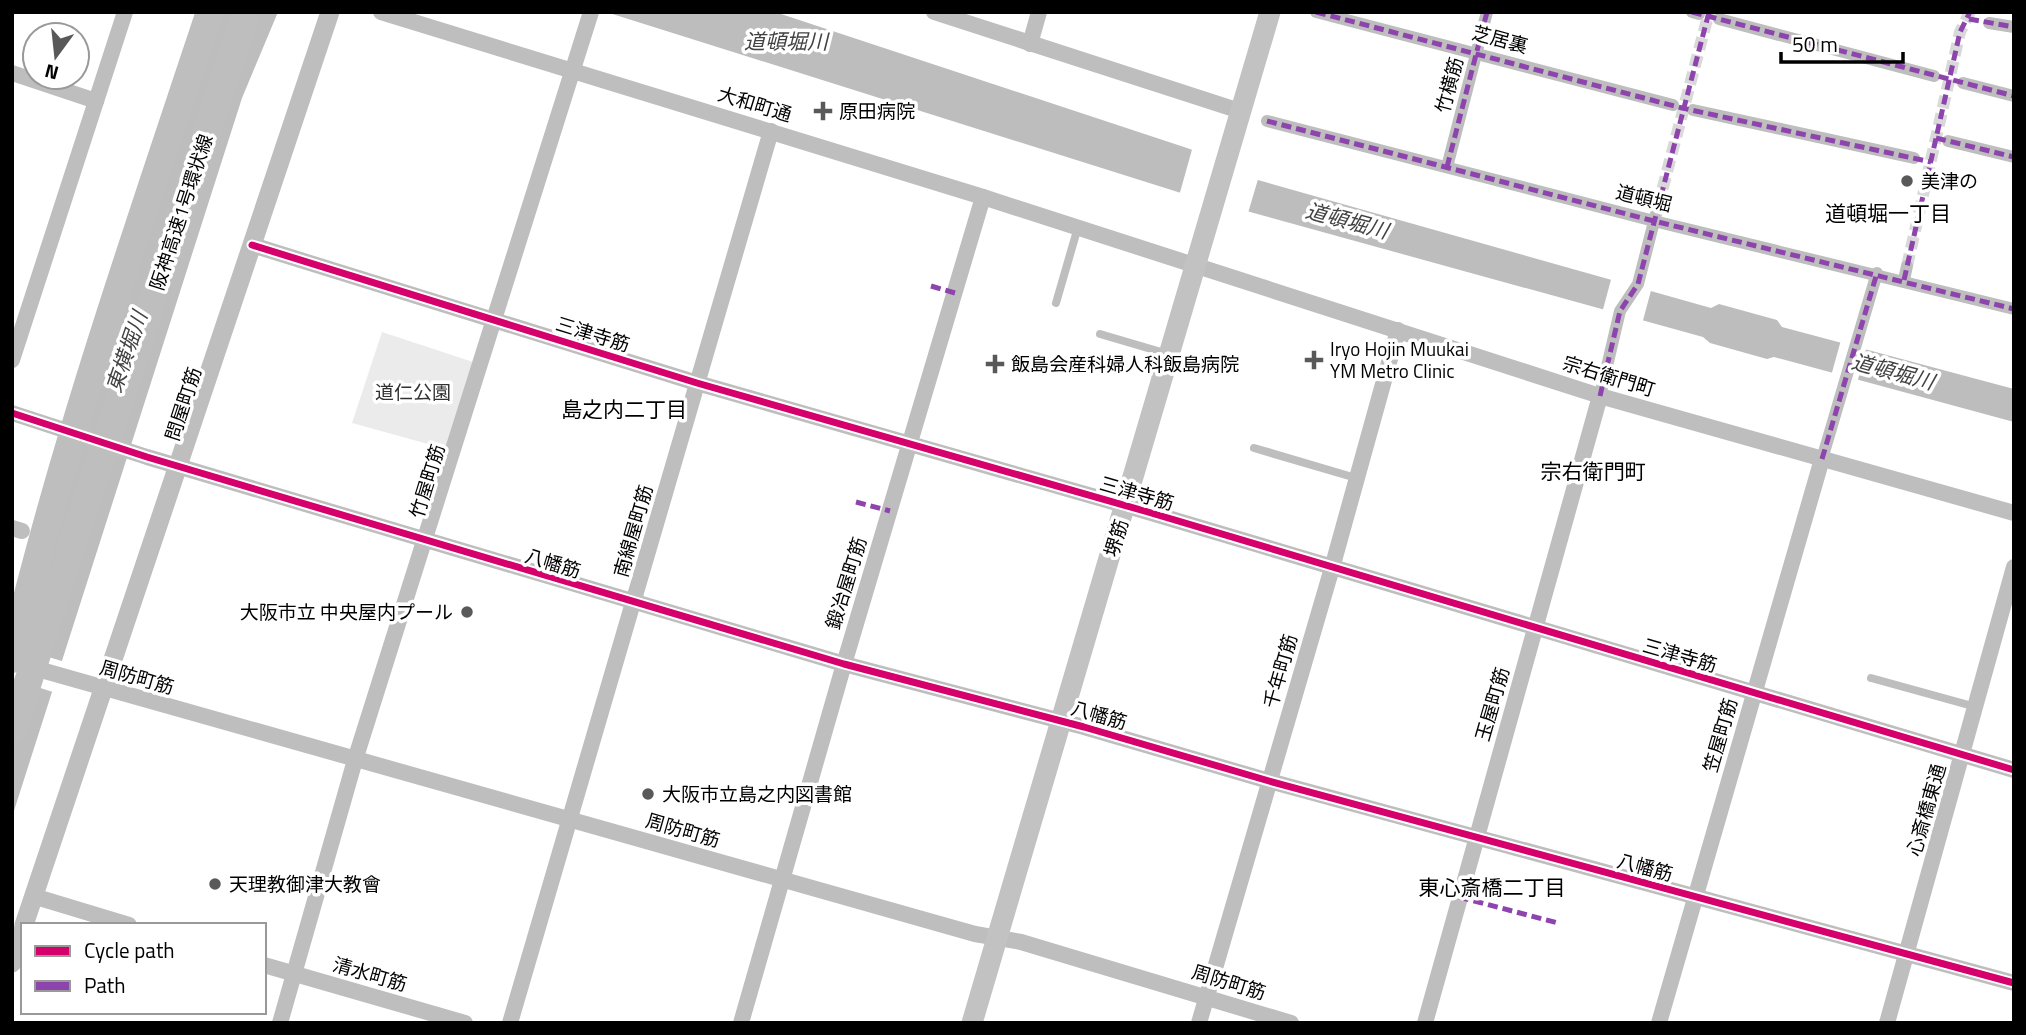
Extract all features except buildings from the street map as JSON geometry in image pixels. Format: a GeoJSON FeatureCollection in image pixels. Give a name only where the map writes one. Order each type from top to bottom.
{"type":"FeatureCollection","features":[{"type":"Feature","properties":{"kind":"highway"},"geometry":{"type":"LineString","coordinates":[[12,660],[43,539],[210,12]]}},
{"type":"Feature","properties":{"kind":"highway","name":"阪神高速1号環状線"},"geometry":{"type":"LineString","coordinates":[[12,732],[244,20]]}},
{"type":"Feature","properties":{"kind":"main road","name":"堺筋"},"geometry":{"type":"LineString","coordinates":[[972,1023],[1270,12]]}},
{"type":"Feature","properties":{"kind":"street"},"geometry":{"type":"LineString","coordinates":[[12,360],[125,12]]}},
{"type":"Feature","properties":{"kind":"street","name":"問屋町筋"},"geometry":{"type":"LineString","coordinates":[[25,923],[330,12]]}},
{"type":"Feature","properties":{"kind":"street","name":"大和町通"},"geometry":{"type":"LineString","coordinates":[[382,12],[983,197],[1196,266]]}},
{"type":"Feature","properties":{"kind":"street"},"geometry":{"type":"LineString","coordinates":[[934,12],[957,16],[1030,44],[1240,111]]}},
{"type":"Feature","properties":{"kind":"street"},"geometry":{"type":"LineString","coordinates":[[1030,44],[1039,12]]}},
{"type":"Feature","properties":{"kind":"street","name":"芝居裏"},"geometry":{"type":"LineString","coordinates":[[1316,12],[1674,105]]}},
{"type":"Feature","properties":{"kind":"street","name":"竹横筋"},"geometry":{"type":"LineString","coordinates":[[1447,167],[1487,12]]}},
{"type":"Feature","properties":{"kind":"street"},"geometry":{"type":"LineString","coordinates":[[1719,19],[1934,76]]}},
{"type":"Feature","properties":{"kind":"street","name":"竹屋町筋"},"geometry":{"type":"LineString","coordinates":[[280,1023],[355,760],[589,20]]}},
{"type":"Feature","properties":{"kind":"street"},"geometry":{"type":"LineString","coordinates":[[1989,23],[2014,27]]}},
{"type":"Feature","properties":{"kind":"street"},"geometry":{"type":"LineString","coordinates":[[12,73],[96,101]]}},
{"type":"Feature","properties":{"kind":"street"},"geometry":{"type":"LineString","coordinates":[[1963,83],[2014,96]]}},
{"type":"Feature","properties":{"kind":"street"},"geometry":{"type":"LineString","coordinates":[[1693,110],[1914,158]]}},
{"type":"Feature","properties":{"kind":"street","name":"道頓堀"},"geometry":{"type":"LineString","coordinates":[[1267,121],[1654,221],[1877,273],[2014,309]]}},
{"type":"Feature","properties":{"kind":"street","name":"南綿屋町筋"},"geometry":{"type":"LineString","coordinates":[[510,1023],[771,131]]}},
{"type":"Feature","properties":{"kind":"street"},"geometry":{"type":"LineString","coordinates":[[1948,141],[2014,158]]}},
{"type":"Feature","properties":{"kind":"street","name":"鍛冶屋町筋"},"geometry":{"type":"LineString","coordinates":[[741,1023],[781,879],[983,197]]}},
{"type":"Feature","properties":{"kind":"street"},"geometry":{"type":"LineString","coordinates":[[1600,396],[1620,311],[1638,284],[1658,206]]}},
{"type":"Feature","properties":{"kind":"street","name":"三津寺筋"},"geometry":{"type":"LineString","coordinates":[[252,245],[697,383],[1125,506],[2014,770]]}},
{"type":"Feature","properties":{"kind":"street","name":"宗右衛門町"},"geometry":{"type":"LineString","coordinates":[[1196,266],[1600,396],[2014,513]]}},
{"type":"Feature","properties":{"kind":"street"},"geometry":{"type":"LineString","coordinates":[[1904,280],[1907,266]]}},
{"type":"Feature","properties":{"kind":"street"},"geometry":{"type":"LineString","coordinates":[[1822,459],[1862,314],[1877,273]]}},
{"type":"Feature","properties":{"kind":"street","name":"千年町筋"},"geometry":{"type":"LineString","coordinates":[[1199,1023],[1332,568],[1398,330]]}},
{"type":"Feature","properties":{"kind":"street","name":"玉屋町筋"},"geometry":{"type":"LineString","coordinates":[[1425,1023],[1600,396]]}},
{"type":"Feature","properties":{"kind":"street","name":"八幡筋"},"geometry":{"type":"LineString","coordinates":[[12,413],[147,457],[634,604],[844,664],[1062,721],[1269,781],[2014,983]]}},
{"type":"Feature","properties":{"kind":"street","name":"笠屋町筋"},"geometry":{"type":"LineString","coordinates":[[1659,1023],[1822,459]]}},
{"type":"Feature","properties":{"kind":"street","name":"心斎橋東通"},"geometry":{"type":"LineString","coordinates":[[1887,1023],[2014,567]]}},
{"type":"Feature","properties":{"kind":"street","name":"周防町筋"},"geometry":{"type":"LineString","coordinates":[[12,660],[104,690],[997,940],[1021,942],[1291,1023]]}},
{"type":"Feature","properties":{"kind":"street"},"geometry":{"type":"LineString","coordinates":[[33,897],[122,923]]}},
{"type":"Feature","properties":{"kind":"street"},"geometry":{"type":"LineString","coordinates":[[12,963],[21,936]]}},
{"type":"Feature","properties":{"kind":"street","name":"清水町筋"},"geometry":{"type":"LineString","coordinates":[[266,966],[465,1023]]}},
{"type":"Feature","properties":{"kind":"lane"},"geometry":{"type":"LineString","coordinates":[[1056,303],[1078,227]]}},
{"type":"Feature","properties":{"kind":"lane"},"geometry":{"type":"LineString","coordinates":[[1100,334],[1170,355]]}},
{"type":"Feature","properties":{"kind":"lane"},"geometry":{"type":"LineString","coordinates":[[1254,448],[1356,478]]}},
{"type":"Feature","properties":{"kind":"lane"},"geometry":{"type":"LineString","coordinates":[[1871,678],[1976,706]]}},
{"type":"Feature","properties":{"kind":"green space","name":"道仁公園"},"geometry":{"type":"Polygon","coordinates":[[[382,332],[473,362],[446,449],[352,423],[382,332]]]}},
{"type":"Feature","properties":{"kind":"water","name":"東横堀川"},"geometry":{"type":"Polygon","coordinates":[[[224,12],[278,12],[242,98],[12,817],[12,620],[224,12]]]}},
{"type":"Feature","properties":{"kind":"water","name":"道頓堀川"},"geometry":{"type":"Polygon","coordinates":[[[606,12],[775,12],[1190,149],[1258,180],[1711,308],[1719,304],[1777,320],[1782,327],[2014,389],[2014,422],[1774,357],[1767,359],[1710,343],[1703,337],[1181,193],[606,12]]]}},
{"type":"Feature","properties":{"kind":"pier"},"geometry":{"type":"Polygon","coordinates":[[[1193,146],[1259,176],[1248,213],[1179,196],[1193,146]]]}},
{"type":"Feature","properties":{"kind":"pier"},"geometry":{"type":"Polygon","coordinates":[[[1612,276],[1652,287],[1642,324],[1602,313],[1612,276]]]}},
{"type":"Feature","properties":{"kind":"pier"},"geometry":{"type":"Polygon","coordinates":[[[1841,340],[1867,346],[1857,383],[1831,376],[1841,340]]]}},
{"type":"Feature","properties":{"kind":"pier"},"geometry":{"type":"Polygon","coordinates":[[[12,646],[65,662],[56,693],[12,679],[12,646]]]}},
{"type":"Feature","properties":{"kind":"tunnel"},"geometry":{"type":"LineString","coordinates":[[1658,206],[1709,12]]}},
{"type":"Feature","properties":{"kind":"tunnel"},"geometry":{"type":"LineString","coordinates":[[1907,266],[1960,32],[1970,12]]}},
{"type":"Feature","properties":{"kind":"marked path"},"geometry":{"type":"LineString","coordinates":[[1316,12],[1682,108],[1931,162]]}},
{"type":"Feature","properties":{"kind":"marked path"},"geometry":{"type":"LineString","coordinates":[[1447,167],[1487,12]]}},
{"type":"Feature","properties":{"kind":"marked path"},"geometry":{"type":"LineString","coordinates":[[1692,12],[2014,96]]}},
{"type":"Feature","properties":{"kind":"marked path"},"geometry":{"type":"LineString","coordinates":[[1600,396],[1620,311],[1638,284],[1709,12]]}},
{"type":"Feature","properties":{"kind":"marked path"},"geometry":{"type":"LineString","coordinates":[[1904,280],[1960,32],[1970,12]]}},
{"type":"Feature","properties":{"kind":"marked path"},"geometry":{"type":"LineString","coordinates":[[1969,19],[2014,27]]}},
{"type":"Feature","properties":{"kind":"marked path"},"geometry":{"type":"LineString","coordinates":[[1267,121],[1654,221],[2014,309]]}},
{"type":"Feature","properties":{"kind":"marked path"},"geometry":{"type":"LineString","coordinates":[[1936,138],[2014,157]]}},
{"type":"Feature","properties":{"kind":"marked path"},"geometry":{"type":"LineString","coordinates":[[1822,459],[1877,273]]}},
{"type":"Feature","properties":{"kind":"marked path"},"geometry":{"type":"LineString","coordinates":[[931,286],[955,293]]}},
{"type":"Feature","properties":{"kind":"marked path"},"geometry":{"type":"LineString","coordinates":[[856,502],[890,511]]}},
{"type":"Feature","properties":{"kind":"marked path"},"geometry":{"type":"LineString","coordinates":[[1459,897],[1558,923]]}},
{"type":"Feature","properties":{"kind":"cycle path"},"geometry":{"type":"LineString","coordinates":[[252,245],[697,383],[1148,512],[2014,770]]}},
{"type":"Feature","properties":{"kind":"cycle path"},"geometry":{"type":"LineString","coordinates":[[12,413],[147,457],[844,664],[1084,727],[1269,781],[2014,983]]}},
{"type":"Feature","properties":{"kind":"place","name":"原田病院"},"geometry":{"type":"Point","coordinates":[823,111]}},
{"type":"Feature","properties":{"kind":"place","name":"美津の"},"geometry":{"type":"Point","coordinates":[1907,181]}},
{"type":"Feature","properties":{"kind":"place","name":"Iryo Hojin Muukai YM Metro Clinic"},"geometry":{"type":"Point","coordinates":[1314,360]}},
{"type":"Feature","properties":{"kind":"place","name":"飯島会産科婦人科飯島病院"},"geometry":{"type":"Point","coordinates":[995,364]}},
{"type":"Feature","properties":{"kind":"place","name":"大阪市立 中央屋内プール"},"geometry":{"type":"Point","coordinates":[467,612]}},
{"type":"Feature","properties":{"kind":"place","name":"大阪市立島之内図書館"},"geometry":{"type":"Point","coordinates":[648,794]}},
{"type":"Feature","properties":{"kind":"place","name":"天理教御津大教會"},"geometry":{"type":"Point","coordinates":[215,884]}},
{"type":"Feature","properties":{"kind":"district","name":"道頓堀一丁目"},"geometry":{"type":"Point","coordinates":[1888,214]}},
{"type":"Feature","properties":{"kind":"district","name":"島之内二丁目"},"geometry":{"type":"Point","coordinates":[624,410]}},
{"type":"Feature","properties":{"kind":"district","name":"宗右衛門町"},"geometry":{"type":"Point","coordinates":[1593,472]}},
{"type":"Feature","properties":{"kind":"district","name":"東心斎橋二丁目"},"geometry":{"type":"Point","coordinates":[1492,888]}}]}
